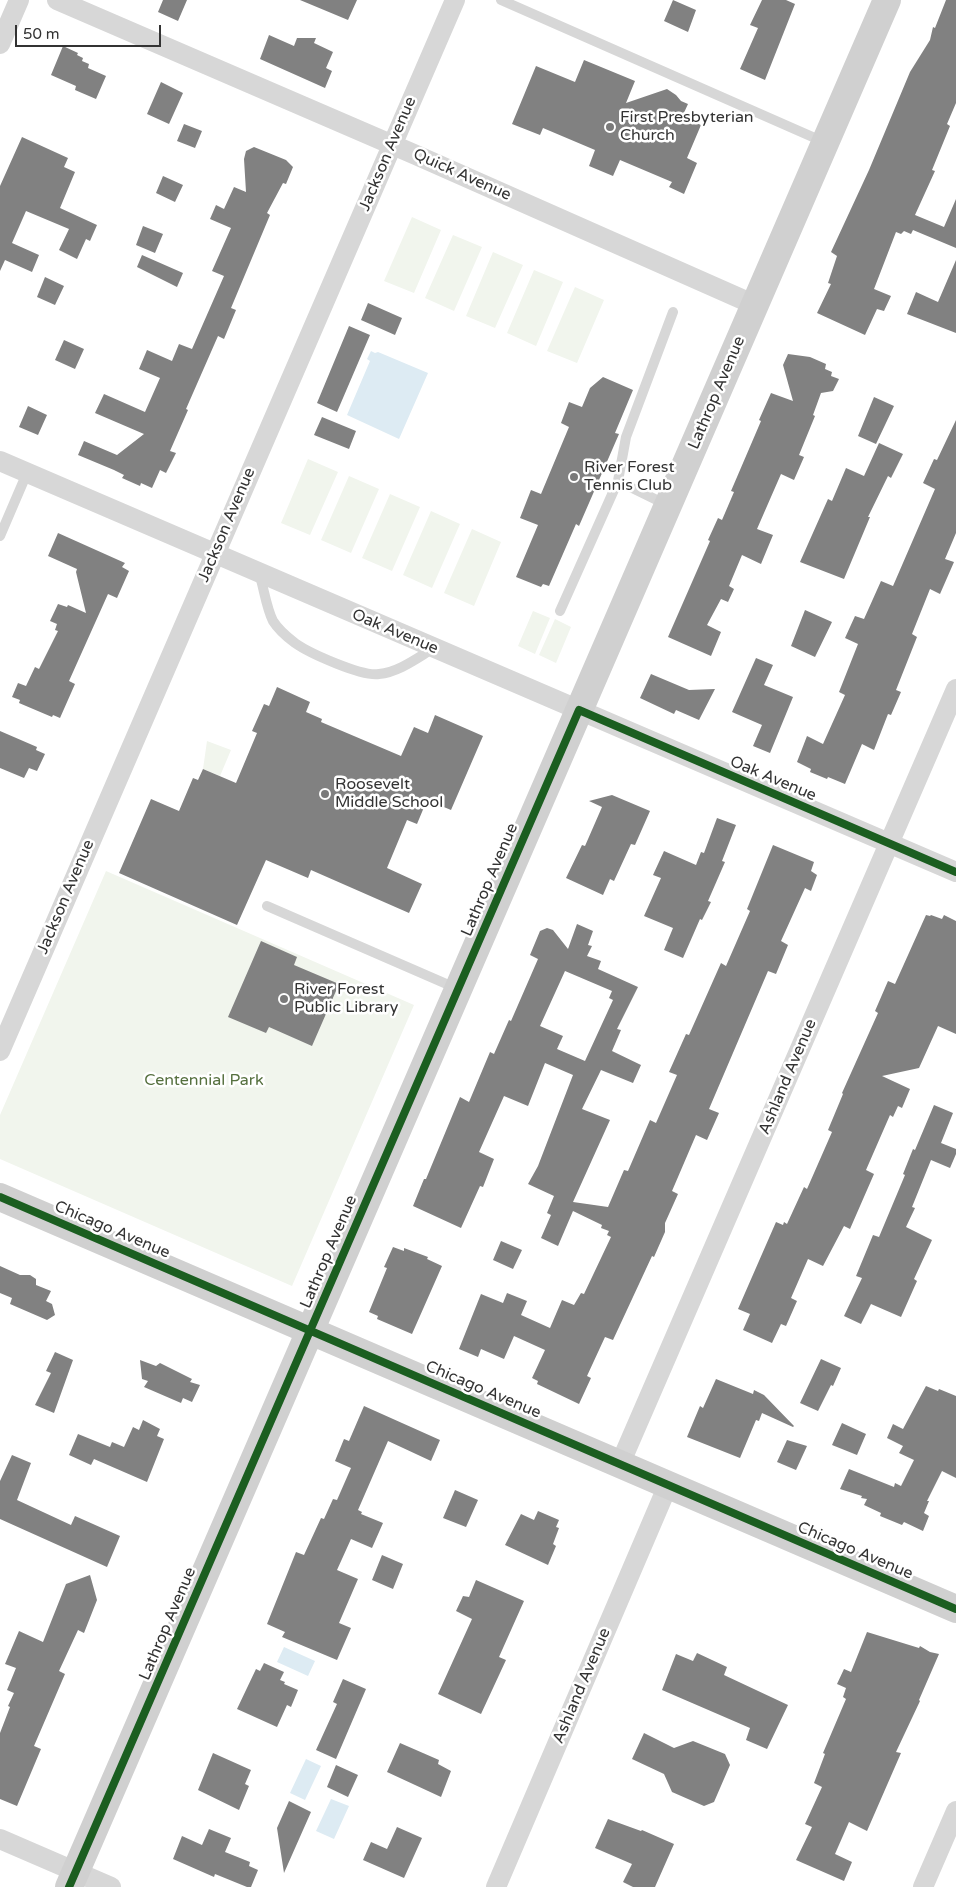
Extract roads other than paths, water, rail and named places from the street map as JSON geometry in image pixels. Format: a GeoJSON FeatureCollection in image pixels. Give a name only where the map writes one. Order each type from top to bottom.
{"type":"FeatureCollection","features":[{"type":"Feature","properties":{"kind":"street"},"geometry":{"type":"LineString","coordinates":[[0,44],[19,0]]}},
{"type":"Feature","properties":{"kind":"street","name":"Quick Avenue"},"geometry":{"type":"LineString","coordinates":[[57,0],[392,144],[755,305]]}},
{"type":"Feature","properties":{"kind":"street","name":"Jackson Avenue"},"geometry":{"type":"LineString","coordinates":[[0,1051],[455,0]]}},
{"type":"Feature","properties":{"kind":"street","name":"Lathrop Avenue"},"geometry":{"type":"LineString","coordinates":[[72,1879],[887,0]]}},
{"type":"Feature","properties":{"kind":"street","name":"Oak Avenue"},"geometry":{"type":"LineString","coordinates":[[0,461],[956,872]]}},
{"type":"Feature","properties":{"kind":"street","name":"Ashland Avenue"},"geometry":{"type":"LineString","coordinates":[[620,1464],[956,689]]}},
{"type":"Feature","properties":{"kind":"street","name":"Chicago Avenue"},"geometry":{"type":"LineString","coordinates":[[0,1197],[956,1609]]}},
{"type":"Feature","properties":{"kind":"street","name":"Ashland Avenue"},"geometry":{"type":"LineString","coordinates":[[496,1887],[668,1485]]}},
{"type":"Feature","properties":{"kind":"street"},"geometry":{"type":"LineString","coordinates":[[923,1887],[956,1811]]}},
{"type":"Feature","properties":{"kind":"street"},"geometry":{"type":"LineString","coordinates":[[0,1839],[72,1879],[111,1887]]}},
{"type":"Feature","properties":{"kind":"lane"},"geometry":{"type":"LineString","coordinates":[[502,0],[825,143]]}},
{"type":"Feature","properties":{"kind":"lane"},"geometry":{"type":"LineString","coordinates":[[560,611],[618,481],[626,437],[673,312]]}},
{"type":"Feature","properties":{"kind":"lane"},"geometry":{"type":"LineString","coordinates":[[0,536],[27,473]]}},
{"type":"Feature","properties":{"kind":"lane"},"geometry":{"type":"LineString","coordinates":[[618,481],[668,505]]}},
{"type":"Feature","properties":{"kind":"lane"},"geometry":{"type":"LineString","coordinates":[[259,573],[274,621],[282,632],[296,643],[336,663],[360,672],[378,675],[393,671],[434,648]]}},
{"type":"Feature","properties":{"kind":"lane"},"geometry":{"type":"LineString","coordinates":[[267,906],[458,989]]}},
{"type":"Feature","properties":{"kind":"place","name":"First Presbyterian Church"},"geometry":{"type":"Point","coordinates":[610,127]}},
{"type":"Feature","properties":{"kind":"place","name":"River Forest Tennis Club"},"geometry":{"type":"Point","coordinates":[574,477]}},
{"type":"Feature","properties":{"kind":"place","name":"Roosevelt Middle School"},"geometry":{"type":"Point","coordinates":[325,794]}},
{"type":"Feature","properties":{"kind":"place","name":"River Forest Public Library"},"geometry":{"type":"Point","coordinates":[284,999]}},
{"type":"Feature","properties":{"kind":"park label","name":"Centennial Park"},"geometry":{"type":"Point","coordinates":[204,1081]}}]}
